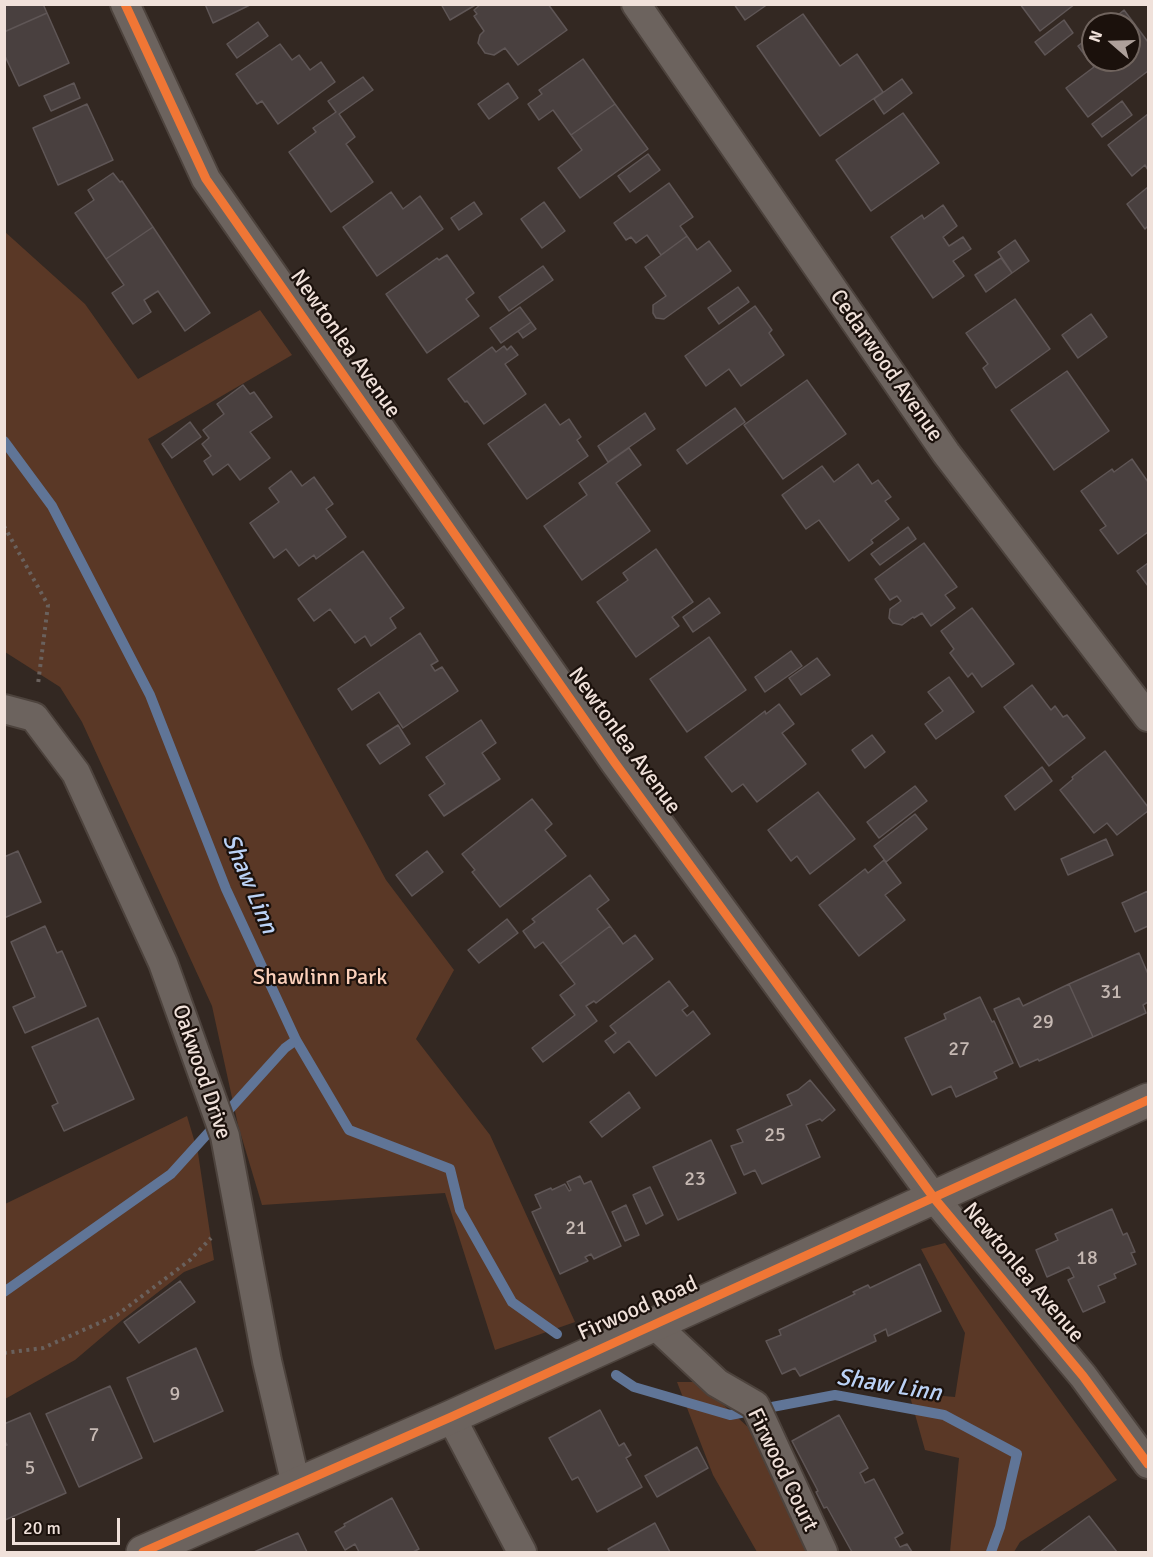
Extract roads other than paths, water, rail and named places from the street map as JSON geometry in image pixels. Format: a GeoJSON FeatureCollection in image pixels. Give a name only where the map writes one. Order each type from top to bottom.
{"type":"FeatureCollection","features":[{"type":"Feature","properties":{"kind":"street","name":"Newtonlea Avenue"},"geometry":{"type":"LineString","coordinates":[[125,4],[206,179],[615,763],[934,1198],[1083,1376],[1149,1464]]}},
{"type":"Feature","properties":{"kind":"street","name":"Cedarwood Avenue"},"geometry":{"type":"LineString","coordinates":[[636,4],[946,453],[1149,717]]}},
{"type":"Feature","properties":{"kind":"street","name":"Oakwood Drive"},"geometry":{"type":"LineString","coordinates":[[4,709],[34,717],[76,773],[163,963],[225,1136],[267,1361],[296,1485]]}},
{"type":"Feature","properties":{"kind":"street","name":"Firwood Road"},"geometry":{"type":"LineString","coordinates":[[143,1552],[451,1417],[1149,1100]]}},
{"type":"Feature","properties":{"kind":"street","name":"Firwood Court"},"geometry":{"type":"LineString","coordinates":[[654,1323],[717,1383],[755,1405],[823,1552]]}},
{"type":"Feature","properties":{"kind":"street"},"geometry":{"type":"LineString","coordinates":[[451,1417],[522,1552]]}},
{"type":"Feature","properties":{"kind":"waterway","name":"Shaw Linn"},"geometry":{"type":"LineString","coordinates":[[4,441],[52,506],[150,695],[226,889],[296,1040],[349,1130],[450,1169],[460,1210],[512,1302],[557,1334]]}},
{"type":"Feature","properties":{"kind":"waterway"},"geometry":{"type":"LineString","coordinates":[[4,1292],[171,1174],[285,1048],[296,1040]]}},
{"type":"Feature","properties":{"kind":"waterway","name":"Shaw Linn"},"geometry":{"type":"LineString","coordinates":[[616,1375],[634,1387],[730,1415],[835,1395],[944,1415],[1017,1454],[1000,1527],[991,1552]]}},
{"type":"Feature","properties":{"kind":"park label","name":"Shawlinn Park"},"geometry":{"type":"Point","coordinates":[320,978]}}]}
